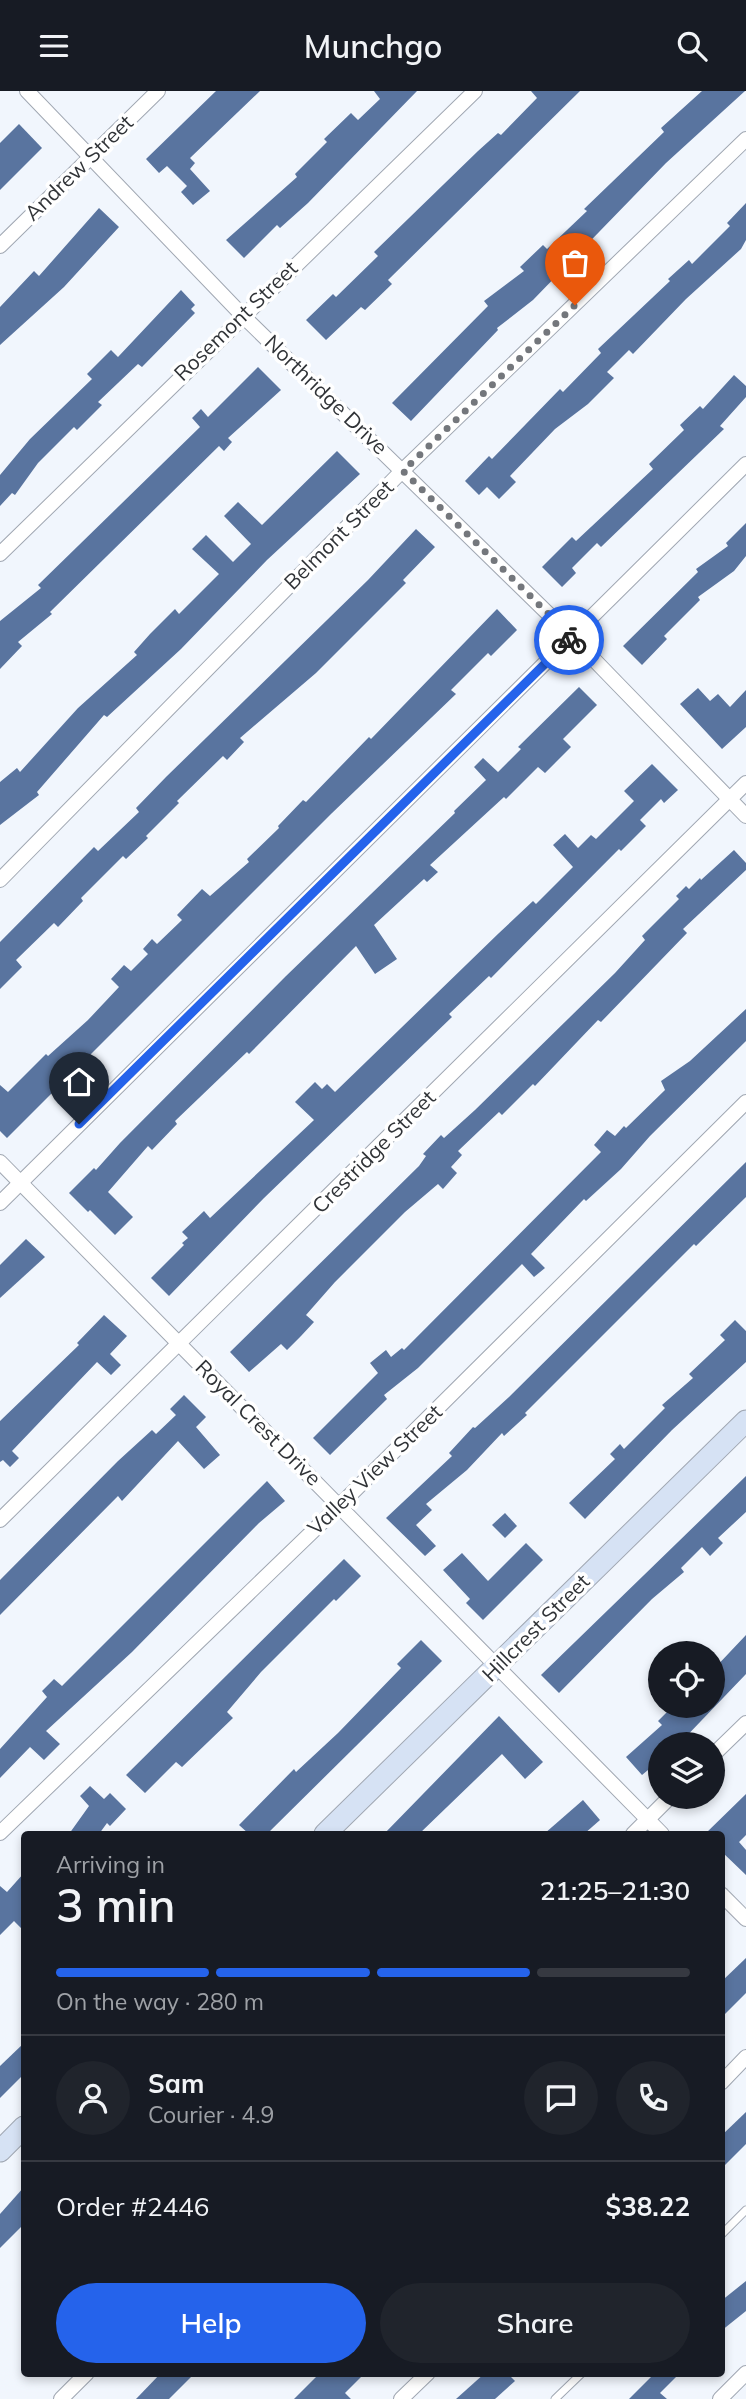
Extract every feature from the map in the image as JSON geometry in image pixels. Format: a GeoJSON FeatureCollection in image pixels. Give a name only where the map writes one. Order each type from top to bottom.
{"type":"FeatureCollection","features":[{"type":"Feature","properties":{"kind":"street","name":"Northridge Drive"},"geometry":{"type":"LineString","coordinates":[[26,91],[242,315],[572,637],[746,816]]}},
{"type":"Feature","properties":{"kind":"street","name":"Andrew Street"},"geometry":{"type":"LineString","coordinates":[[0,246],[158,91]]}},
{"type":"Feature","properties":{"kind":"street","name":"Rosemont Street"},"geometry":{"type":"LineString","coordinates":[[0,554],[242,315],[475,91]]}},
{"type":"Feature","properties":{"kind":"street","name":"Belmont Street"},"geometry":{"type":"LineString","coordinates":[[0,880],[403,471],[746,139]]}},
{"type":"Feature","properties":{"kind":"street"},"geometry":{"type":"LineString","coordinates":[[0,1203],[746,464]]}},
{"type":"Feature","properties":{"kind":"street","name":"Crestridge Street"},"geometry":{"type":"LineString","coordinates":[[0,1520],[746,783]]}},
{"type":"Feature","properties":{"kind":"street","name":"Valley View Street"},"geometry":{"type":"LineString","coordinates":[[0,1833],[340,1505],[746,1102]]}},
{"type":"Feature","properties":{"kind":"street","name":"Royal Crest Drive"},"geometry":{"type":"LineString","coordinates":[[0,1163],[659,1831]]}},
{"type":"Feature","properties":{"kind":"street","name":"Hillcrest Street"},"geometry":{"type":"LineString","coordinates":[[328,1831],[746,1421]]}},
{"type":"Feature","properties":{"kind":"street"},"geometry":{"type":"LineString","coordinates":[[725,1743],[746,1723]]}},
{"type":"Feature","properties":{"kind":"street"},"geometry":{"type":"LineString","coordinates":[[636,1831],[658,1809]]}},
{"type":"Feature","properties":{"kind":"street"},"geometry":{"type":"LineString","coordinates":[[725,1897],[746,1919]]}},
{"type":"Feature","properties":{"kind":"street"},"geometry":{"type":"LineString","coordinates":[[725,2079],[746,2057]]}},
{"type":"Feature","properties":{"kind":"street"},"geometry":{"type":"LineString","coordinates":[[0,2151],[21,2130]]}},
{"type":"Feature","properties":{"kind":"street"},"geometry":{"type":"LineString","coordinates":[[720,2399],[746,2373]]}},
{"type":"Feature","properties":{"kind":"street"},"geometry":{"type":"LineString","coordinates":[[61,2399],[84,2377]]}},
{"type":"Feature","properties":{"kind":"street"},"geometry":{"type":"LineString","coordinates":[[401,2399],[424,2377]]}},
{"type":"Feature","properties":{"kind":"lane"},"geometry":{"type":"LineString","coordinates":[[725,2231],[746,2210]]}},
{"type":"Feature","properties":{"kind":"lane"},"geometry":{"type":"LineString","coordinates":[[555,2399],[578,2377]]}},
{"type":"Feature","properties":{"kind":"building"},"geometry":{"type":"Polygon","coordinates":[[[216,91],[260,91],[190,158],[195,163],[190,169],[210,191],[193,205],[181,192],[187,186],[167,166],[159,173],[146,159],[216,91]]]}},
{"type":"Feature","properties":{"kind":"building"},"geometry":{"type":"Polygon","coordinates":[[[374,91],[417,91],[308,203],[280,228],[277,225],[244,258],[226,240],[297,177],[295,174],[327,142],[324,139],[351,113],[358,120],[380,99],[374,91]]]}},
{"type":"Feature","properties":{"kind":"building"},"geometry":{"type":"Polygon","coordinates":[[[531,91],[580,91],[388,280],[392,284],[365,310],[361,307],[326,340],[306,320],[333,294],[336,297],[378,256],[374,252],[478,151],[498,133],[501,135],[537,98],[531,91]]]}},
{"type":"Feature","properties":{"kind":"building"},"geometry":{"type":"Polygon","coordinates":[[[702,91],[745,91],[666,163],[533,300],[497,328],[411,421],[392,403],[488,306],[484,301],[524,271],[520,267],[543,245],[547,249],[587,211],[584,209],[664,132],[661,128],[702,91]]]}},
{"type":"Feature","properties":{"kind":"building"},"geometry":{"type":"Polygon","coordinates":[[[19,124],[42,148],[0,190],[0,143],[19,124]]]}},
{"type":"Feature","properties":{"kind":"building"},"geometry":{"type":"Polygon","coordinates":[[[746,203],[746,240],[741,249],[686,299],[633,354],[629,350],[607,372],[614,378],[588,404],[555,429],[510,476],[516,482],[499,499],[487,487],[479,495],[465,481],[489,456],[492,459],[560,389],[563,392],[601,353],[598,349],[689,260],[692,264],[730,226],[727,223],[746,203]]]}},
{"type":"Feature","properties":{"kind":"building"},"geometry":{"type":"Polygon","coordinates":[[[99,208],[119,227],[64,287],[0,345],[0,307],[34,271],[39,276],[99,208]]]}},
{"type":"Feature","properties":{"kind":"building"},"geometry":{"type":"Polygon","coordinates":[[[181,290],[195,305],[191,309],[195,313],[142,367],[138,364],[98,402],[102,405],[77,430],[74,427],[38,463],[15,495],[12,493],[0,506],[0,475],[30,439],[92,379],[87,374],[111,350],[118,357],[181,290]]]}},
{"type":"Feature","properties":{"kind":"building"},"geometry":{"type":"Polygon","coordinates":[[[258,367],[281,390],[228,438],[232,442],[224,451],[219,446],[50,612],[52,614],[18,642],[22,646],[0,669],[0,621],[41,588],[38,585],[200,427],[192,418],[201,409],[208,417],[258,367]]]}},
{"type":"Feature","properties":{"kind":"building"},"geometry":{"type":"Polygon","coordinates":[[[734,375],[746,386],[746,397],[720,426],[724,429],[601,547],[597,543],[572,568],[576,573],[562,587],[542,567],[572,537],[576,541],[653,469],[649,464],[684,430],[680,425],[700,406],[703,409],[734,375]]]}},
{"type":"Feature","properties":{"kind":"building"},"geometry":{"type":"Polygon","coordinates":[[[337,451],[360,474],[267,560],[181,649],[107,717],[104,715],[37,792],[39,795],[0,825],[0,782],[17,768],[20,772],[78,708],[137,655],[134,652],[175,609],[179,614],[219,574],[192,549],[206,535],[233,562],[251,544],[224,516],[238,502],[262,525],[337,451]]]}},
{"type":"Feature","properties":{"kind":"building"},"geometry":{"type":"Polygon","coordinates":[[[746,523],[746,556],[734,571],[698,597],[700,600],[664,636],[667,639],[642,665],[623,646],[698,572],[696,569],[728,546],[726,543],[746,523]]]}},
{"type":"Feature","properties":{"kind":"building"},"geometry":{"type":"Polygon","coordinates":[[[416,529],[435,547],[403,580],[406,583],[316,673],[240,738],[244,742],[227,760],[223,756],[177,801],[179,803],[146,836],[148,838],[126,859],[123,856],[81,898],[83,901],[58,927],[54,923],[16,960],[22,967],[0,989],[0,942],[94,847],[98,851],[139,812],[136,808],[166,777],[368,580],[416,529]]]}},
{"type":"Feature","properties":{"kind":"building"},"geometry":{"type":"Polygon","coordinates":[[[497,609],[517,630],[491,656],[488,653],[451,690],[456,694],[331,814],[7,1138],[0,1131],[0,1085],[8,1092],[46,1054],[48,1056],[88,1020],[119,987],[111,979],[124,965],[131,971],[148,954],[143,949],[152,939],[157,944],[182,920],[177,915],[202,889],[210,896],[249,862],[247,859],[303,800],[306,802],[369,737],[371,739],[497,609]]]}},
{"type":"Feature","properties":{"kind":"building"},"geometry":{"type":"Polygon","coordinates":[[[579,687],[597,705],[563,739],[571,747],[545,773],[538,767],[506,799],[504,797],[430,865],[438,872],[427,882],[424,879],[374,925],[397,959],[375,974],[356,946],[249,1054],[247,1052],[175,1121],[177,1124],[152,1150],[148,1146],[108,1192],[133,1217],[115,1235],[90,1210],[88,1212],[69,1193],[94,1168],[96,1170],[286,976],[455,813],[486,780],[474,767],[483,758],[498,772],[521,749],[518,747],[579,687]]]}},
{"type":"Feature","properties":{"kind":"building"},"geometry":{"type":"Polygon","coordinates":[[[698,688],[710,701],[718,694],[730,707],[746,690],[746,727],[722,749],[680,704],[698,688]]]}},
{"type":"Feature","properties":{"kind":"building"},"geometry":{"type":"Polygon","coordinates":[[[652,764],[678,790],[664,803],[661,799],[640,820],[646,826],[621,851],[619,849],[491,978],[489,976],[449,1014],[452,1017],[264,1198],[169,1296],[151,1278],[184,1245],[182,1243],[188,1238],[182,1232],[204,1211],[210,1218],[314,1120],[295,1102],[315,1082],[322,1089],[327,1084],[335,1092],[533,901],[536,904],[573,867],[553,845],[565,834],[578,848],[591,835],[596,839],[634,801],[624,791],[652,764]]]}},
{"type":"Feature","properties":{"kind":"building"},"geometry":{"type":"Polygon","coordinates":[[[734,850],[746,863],[746,870],[683,929],[687,933],[601,1022],[598,1020],[535,1086],[533,1084],[502,1115],[499,1112],[458,1151],[462,1155],[451,1167],[457,1173],[443,1189],[438,1184],[405,1212],[335,1282],[306,1315],[314,1322],[301,1336],[287,1350],[281,1344],[249,1372],[230,1352],[419,1166],[426,1156],[423,1154],[441,1135],[444,1138],[475,1110],[615,973],[645,940],[642,936],[679,899],[676,896],[686,886],[689,889],[700,878],[701,880],[734,850]]]}},
{"type":"Feature","properties":{"kind":"building"},"geometry":{"type":"Polygon","coordinates":[[[746,1009],[746,1041],[650,1136],[621,1169],[586,1201],[584,1199],[531,1254],[545,1268],[534,1277],[522,1264],[418,1368],[384,1395],[387,1399],[330,1455],[313,1438],[378,1373],[370,1363],[386,1350],[391,1357],[402,1348],[404,1350],[601,1152],[594,1145],[607,1130],[615,1136],[624,1126],[626,1128],[665,1090],[661,1081],[690,1061],[746,1009]]]}},
{"type":"Feature","properties":{"kind":"building"},"geometry":{"type":"Polygon","coordinates":[[[746,1162],[746,1197],[696,1246],[694,1244],[525,1413],[527,1415],[504,1436],[502,1433],[467,1470],[426,1504],[432,1510],[416,1525],[436,1546],[425,1556],[386,1518],[452,1456],[449,1453],[473,1427],[509,1397],[746,1162]]]}},
{"type":"Feature","properties":{"kind":"building"},"geometry":{"type":"Polygon","coordinates":[[[26,1239],[45,1257],[0,1298],[0,1265],[26,1239]]]}},
{"type":"Feature","properties":{"kind":"building"},"geometry":{"type":"Polygon","coordinates":[[[104,1315],[127,1336],[110,1354],[121,1365],[111,1375],[97,1362],[12,1451],[19,1458],[10,1467],[3,1460],[0,1462],[0,1421],[79,1345],[77,1343],[104,1315]]]}},
{"type":"Feature","properties":{"kind":"building"},"geometry":{"type":"Polygon","coordinates":[[[735,1320],[746,1331],[746,1362],[672,1430],[585,1519],[569,1503],[615,1459],[610,1454],[620,1444],[624,1449],[665,1408],[662,1405],[693,1378],[689,1374],[725,1340],[720,1335],[735,1320]]]}},
{"type":"Feature","properties":{"kind":"building"},"geometry":{"type":"Polygon","coordinates":[[[184,1395],[206,1417],[196,1427],[220,1455],[204,1469],[178,1441],[122,1501],[118,1496],[0,1615],[0,1580],[118,1461],[152,1430],[156,1434],[176,1415],[170,1409],[184,1395]]]}},
{"type":"Feature","properties":{"kind":"building"},"geometry":{"type":"Polygon","coordinates":[[[746,1476],[746,1512],[718,1538],[723,1543],[710,1556],[702,1547],[681,1568],[684,1572],[652,1599],[559,1693],[541,1675],[746,1476]]]}},
{"type":"Feature","properties":{"kind":"building"},"geometry":{"type":"Polygon","coordinates":[[[267,1481],[285,1501],[259,1523],[132,1652],[46,1731],[60,1744],[44,1760],[30,1747],[0,1778],[0,1749],[47,1697],[42,1691],[54,1679],[62,1686],[267,1481]]]}},
{"type":"Feature","properties":{"kind":"building"},"geometry":{"type":"Polygon","coordinates":[[[505,1513],[517,1526],[505,1538],[492,1525],[505,1513]]]}},
{"type":"Feature","properties":{"kind":"building"},"geometry":{"type":"Polygon","coordinates":[[[526,1543],[543,1560],[483,1620],[466,1603],[470,1599],[443,1570],[462,1553],[488,1581],[526,1543]]]}},
{"type":"Feature","properties":{"kind":"building"},"geometry":{"type":"Polygon","coordinates":[[[344,1559],[361,1576],[336,1601],[334,1599],[261,1672],[227,1712],[233,1718],[182,1767],[176,1762],[145,1793],[126,1775],[344,1559]]]}},
{"type":"Feature","properties":{"kind":"building"},"geometry":{"type":"Polygon","coordinates":[[[746,1635],[746,1674],[725,1696],[725,1657],[746,1635]]]}},
{"type":"Feature","properties":{"kind":"building"},"geometry":{"type":"Polygon","coordinates":[[[421,1640],[442,1661],[270,1831],[246,1831],[239,1825],[294,1769],[296,1772],[338,1733],[401,1668],[397,1664],[421,1640]]]}},
{"type":"Feature","properties":{"kind":"building"},"geometry":{"type":"Polygon","coordinates":[[[499,1716],[543,1762],[525,1779],[502,1754],[422,1831],[387,1831],[499,1716]]]}},
{"type":"Feature","properties":{"kind":"building"},"geometry":{"type":"Polygon","coordinates":[[[661,1718],[704,1718],[690,1732],[654,1732],[662,1725],[658,1721],[661,1718]]]}},
{"type":"Feature","properties":{"kind":"building"},"geometry":{"type":"Polygon","coordinates":[[[648,1737],[648,1770],[642,1775],[626,1757],[648,1737]]]}},
{"type":"Feature","properties":{"kind":"building"},"geometry":{"type":"Polygon","coordinates":[[[90,1786],[104,1799],[110,1793],[126,1809],[110,1826],[107,1823],[101,1831],[71,1831],[89,1806],[80,1796],[90,1786]]]}},
{"type":"Feature","properties":{"kind":"building"},"geometry":{"type":"Polygon","coordinates":[[[746,1794],[746,1835],[739,1842],[746,1850],[746,1875],[725,1855],[725,1831],[708,1831],[746,1794]]]}},
{"type":"Feature","properties":{"kind":"building"},"geometry":{"type":"Polygon","coordinates":[[[583,1800],[600,1820],[587,1831],[547,1831],[583,1800]]]}},
{"type":"Feature","properties":{"kind":"building"},"geometry":{"type":"Polygon","coordinates":[[[21,1876],[21,1928],[14,1921],[0,1935],[0,1886],[7,1892],[21,1876]]]}},
{"type":"Feature","properties":{"kind":"building"},"geometry":{"type":"Polygon","coordinates":[[[746,1958],[746,1993],[725,2014],[725,1978],[746,1958]]]}},
{"type":"Feature","properties":{"kind":"building"},"geometry":{"type":"Polygon","coordinates":[[[21,2046],[21,2077],[0,2098],[0,2066],[21,2046]]]}},
{"type":"Feature","properties":{"kind":"building"},"geometry":{"type":"Polygon","coordinates":[[[746,2112],[746,2144],[725,2165],[725,2132],[746,2112]]]}},
{"type":"Feature","properties":{"kind":"building"},"geometry":{"type":"Polygon","coordinates":[[[21,2190],[21,2227],[0,2248],[0,2214],[21,2190]]]}},
{"type":"Feature","properties":{"kind":"building"},"geometry":{"type":"Polygon","coordinates":[[[746,2281],[746,2311],[725,2328],[725,2298],[746,2281]]]}},
{"type":"Feature","properties":{"kind":"building"},"geometry":{"type":"Polygon","coordinates":[[[157,2377],[191,2377],[169,2399],[136,2399],[157,2377]]]}},
{"type":"Feature","properties":{"kind":"building"},"geometry":{"type":"Polygon","coordinates":[[[316,2377],[361,2377],[345,2393],[351,2399],[294,2399],[316,2377]]]}},
{"type":"Feature","properties":{"kind":"building"},"geometry":{"type":"Polygon","coordinates":[[[481,2377],[511,2377],[515,2381],[495,2399],[456,2399],[481,2377]]]}},
{"type":"Feature","properties":{"kind":"building"},"geometry":{"type":"Polygon","coordinates":[[[651,2377],[676,2377],[660,2393],[667,2399],[629,2399],[651,2377]]]}},
{"type":"Feature","properties":{"kind":"way so far"},"geometry":{"type":"LineString","coordinates":[[569,640],[572,637],[403,471],[575,305]]}},
{"type":"Feature","properties":{"kind":"route"},"geometry":{"type":"LineString","coordinates":[[79,1124],[569,640]]}}]}
